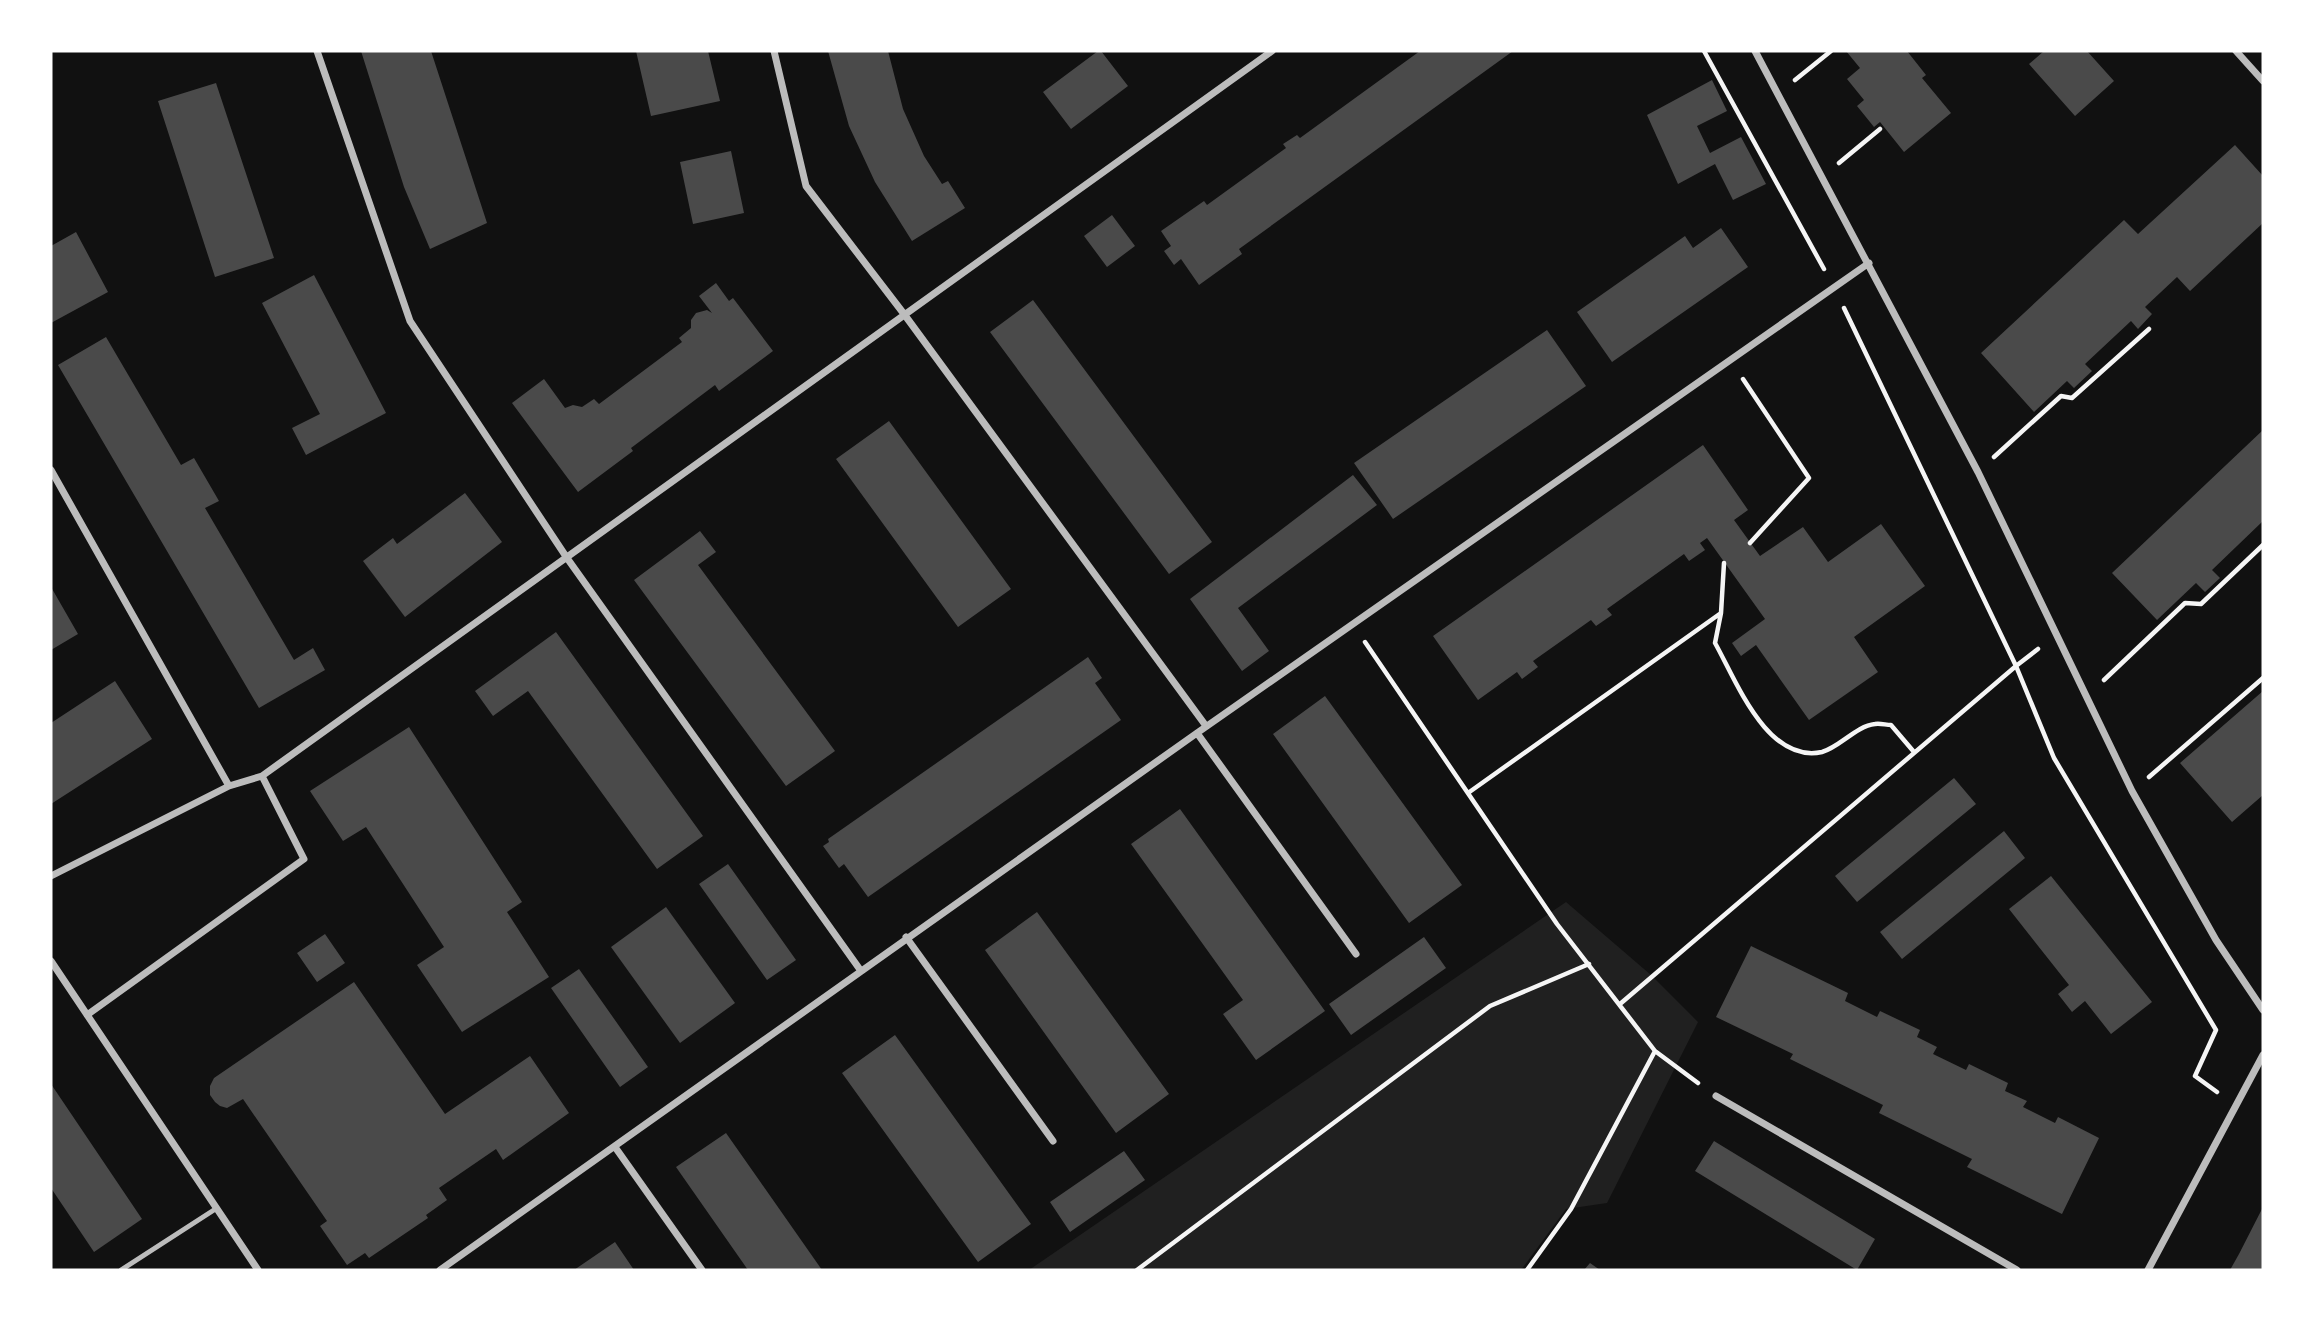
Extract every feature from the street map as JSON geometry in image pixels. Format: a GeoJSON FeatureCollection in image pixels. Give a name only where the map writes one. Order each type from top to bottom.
{"type":"FeatureCollection","features":[{"type":"Feature","properties":{"kind":"street"},"geometry":{"type":"LineString","coordinates":[[317,51],[410,321],[567,558],[861,971]]}},
{"type":"Feature","properties":{"kind":"street"},"geometry":{"type":"LineString","coordinates":[[774,51],[806,186],[904,314],[1206,726]]}},
{"type":"Feature","properties":{"kind":"street"},"geometry":{"type":"LineString","coordinates":[[51,876],[229,786],[262,776],[1272,51]]}},
{"type":"Feature","properties":{"kind":"street"},"geometry":{"type":"LineString","coordinates":[[1755,51],[1978,471],[2132,791],[2209,928],[2263,1010]]}},
{"type":"Feature","properties":{"kind":"street"},"geometry":{"type":"LineString","coordinates":[[2236,51],[2263,81]]}},
{"type":"Feature","properties":{"kind":"street"},"geometry":{"type":"LineString","coordinates":[[440,1270],[906,937],[1869,263]]}},
{"type":"Feature","properties":{"kind":"street"},"geometry":{"type":"LineString","coordinates":[[51,470],[229,786]]}},
{"type":"Feature","properties":{"kind":"street"},"geometry":{"type":"LineString","coordinates":[[1197,733],[1356,954]]}},
{"type":"Feature","properties":{"kind":"street"},"geometry":{"type":"LineString","coordinates":[[87,1015],[304,859],[262,776]]}},
{"type":"Feature","properties":{"kind":"street"},"geometry":{"type":"LineString","coordinates":[[906,937],[1053,1141]]}},
{"type":"Feature","properties":{"kind":"street"},"geometry":{"type":"LineString","coordinates":[[51,961],[258,1270]]}},
{"type":"Feature","properties":{"kind":"street"},"geometry":{"type":"LineString","coordinates":[[2148,1270],[2263,1055]]}},
{"type":"Feature","properties":{"kind":"street"},"geometry":{"type":"LineString","coordinates":[[1716,1096],[2017,1270]]}},
{"type":"Feature","properties":{"kind":"street"},"geometry":{"type":"LineString","coordinates":[[615,1147],[702,1270]]}},
{"type":"Feature","properties":{"kind":"lane"},"geometry":{"type":"LineString","coordinates":[[121,1270],[216,1208]]}},
{"type":"Feature","properties":{"kind":"path"},"geometry":{"type":"LineString","coordinates":[[1704,51],[1834,287],[2016,666],[2054,758],[2216,1030],[2195,1076],[2235,1104]]}},
{"type":"Feature","properties":{"kind":"path"},"geometry":{"type":"LineString","coordinates":[[1778,93],[1831,51]]}},
{"type":"Feature","properties":{"kind":"path"},"geometry":{"type":"LineString","coordinates":[[1822,176],[1881,129]]}},
{"type":"Feature","properties":{"kind":"path"},"geometry":{"type":"LineString","coordinates":[[2009,444],[2061,396],[2073,398],[2149,329]]}},
{"type":"Feature","properties":{"kind":"path"},"geometry":{"type":"LineString","coordinates":[[1731,361],[1809,478],[1750,543]]}},
{"type":"Feature","properties":{"kind":"path"},"geometry":{"type":"LineString","coordinates":[[2086,697],[2185,603],[2201,604],[2263,545]]}},
{"type":"Feature","properties":{"kind":"path"},"geometry":{"type":"LineString","coordinates":[[1724,562],[1721,613],[1715,643],[1763,727],[1782,744],[1800,751],[1822,752],[1873,724],[1891,725],[1914,752]]}},
{"type":"Feature","properties":{"kind":"path"},"geometry":{"type":"LineString","coordinates":[[1468,793],[1721,613]]}},
{"type":"Feature","properties":{"kind":"path"},"geometry":{"type":"LineString","coordinates":[[1352,624],[1558,924],[1656,1051],[1716,1096]]}},
{"type":"Feature","properties":{"kind":"path"},"geometry":{"type":"LineString","coordinates":[[1620,1004],[1914,752],[2057,635]]}},
{"type":"Feature","properties":{"kind":"path"},"geometry":{"type":"LineString","coordinates":[[2171,758],[2263,678]]}},
{"type":"Feature","properties":{"kind":"path"},"geometry":{"type":"LineString","coordinates":[[1138,1270],[1490,1006],[1590,964]]}},
{"type":"Feature","properties":{"kind":"path"},"geometry":{"type":"LineString","coordinates":[[1527,1270],[1571,1209],[1656,1051]]}},
{"type":"Feature","properties":{"kind":"shaded area"},"geometry":{"type":"Polygon","coordinates":[[[1566,902],[1651,975],[1698,1022],[1607,1203],[1566,1209],[1521,1270],[1029,1270],[1566,902]]]}},
{"type":"Feature","properties":{"kind":"building"},"geometry":{"type":"Polygon","coordinates":[[[361,51],[431,51],[487,223],[430,249],[404,187],[361,51]]]}},
{"type":"Feature","properties":{"kind":"building"},"geometry":{"type":"Polygon","coordinates":[[[636,51],[708,51],[720,101],[651,116],[636,51]]]}},
{"type":"Feature","properties":{"kind":"building"},"geometry":{"type":"Polygon","coordinates":[[[828,51],[888,51],[903,109],[924,156],[942,184],[948,181],[965,208],[912,241],[875,182],[849,126],[828,51]]]}},
{"type":"Feature","properties":{"kind":"building"},"geometry":{"type":"Polygon","coordinates":[[[1101,51],[1128,86],[1071,129],[1043,92],[1101,51]]]}},
{"type":"Feature","properties":{"kind":"building"},"geometry":{"type":"Polygon","coordinates":[[[1420,51],[1513,51],[1239,249],[1242,254],[1199,285],[1181,259],[1174,265],[1164,251],[1171,246],[1161,231],[1204,201],[1207,205],[1286,148],[1283,144],[1297,135],[1300,138],[1420,51]]]}},
{"type":"Feature","properties":{"kind":"building"},"geometry":{"type":"Polygon","coordinates":[[[1846,51],[1907,51],[1926,75],[1922,78],[1951,113],[1904,152],[1880,122],[1874,127],[1857,106],[1864,100],[1847,79],[1860,68],[1846,51]]]}},
{"type":"Feature","properties":{"kind":"building"},"geometry":{"type":"Polygon","coordinates":[[[2044,51],[2087,51],[2114,81],[2075,116],[2029,64],[2044,51]]]}},
{"type":"Feature","properties":{"kind":"building"},"geometry":{"type":"Polygon","coordinates":[[[1712,80],[1727,111],[1697,126],[1710,153],[1741,137],[1766,184],[1733,200],[1715,164],[1678,184],[1647,115],[1712,80]]]}},
{"type":"Feature","properties":{"kind":"building"},"geometry":{"type":"Polygon","coordinates":[[[216,83],[274,258],[215,277],[158,101],[216,83]]]}},
{"type":"Feature","properties":{"kind":"building"},"geometry":{"type":"Polygon","coordinates":[[[2235,145],[2263,176],[2263,223],[2190,291],[2177,277],[2145,307],[2152,314],[2138,329],[2131,321],[2085,364],[2092,371],[2074,388],[2067,381],[2034,412],[1981,353],[2124,220],[2138,234],[2235,145]]]}},
{"type":"Feature","properties":{"kind":"building"},"geometry":{"type":"Polygon","coordinates":[[[731,151],[744,213],[693,224],[680,162],[731,151]]]}},
{"type":"Feature","properties":{"kind":"building"},"geometry":{"type":"Polygon","coordinates":[[[1112,215],[1135,246],[1107,267],[1084,236],[1112,215]]]}},
{"type":"Feature","properties":{"kind":"building"},"geometry":{"type":"Polygon","coordinates":[[[1721,228],[1748,267],[1612,362],[1577,312],[1685,236],[1693,248],[1721,228]]]}},
{"type":"Feature","properties":{"kind":"building"},"geometry":{"type":"Polygon","coordinates":[[[76,232],[108,292],[51,323],[51,246],[76,232]]]}},
{"type":"Feature","properties":{"kind":"building"},"geometry":{"type":"Polygon","coordinates":[[[314,275],[386,413],[306,455],[292,428],[320,414],[262,303],[314,275]]]}},
{"type":"Feature","properties":{"kind":"building"},"geometry":{"type":"Polygon","coordinates":[[[716,283],[729,301],[733,298],[773,351],[719,391],[715,385],[578,492],[512,403],[544,379],[565,408],[573,405],[582,407],[594,399],[599,404],[682,342],[679,338],[691,328],[691,320],[696,313],[707,310],[712,313],[699,296],[716,283]]]}},
{"type":"Feature","properties":{"kind":"building"},"geometry":{"type":"Polygon","coordinates":[[[1033,300],[1212,542],[1169,574],[990,332],[1033,300]]]}},
{"type":"Feature","properties":{"kind":"building"},"geometry":{"type":"Polygon","coordinates":[[[1547,330],[1586,386],[1393,519],[1354,463],[1547,330]]]}},
{"type":"Feature","properties":{"kind":"building"},"geometry":{"type":"Polygon","coordinates":[[[106,337],[181,465],[194,458],[219,501],[205,508],[294,660],[313,648],[325,670],[259,708],[58,365],[106,337]]]}},
{"type":"Feature","properties":{"kind":"building"},"geometry":{"type":"Polygon","coordinates":[[[889,421],[1011,589],[958,627],[836,459],[889,421]]]}},
{"type":"Feature","properties":{"kind":"building"},"geometry":{"type":"Polygon","coordinates":[[[2263,430],[2263,521],[2212,570],[2220,578],[2205,592],[2196,583],[2157,620],[2112,573],[2263,430]]]}},
{"type":"Feature","properties":{"kind":"building"},"geometry":{"type":"Polygon","coordinates":[[[1703,445],[1748,510],[1734,520],[1760,556],[1803,527],[1828,562],[1881,524],[1925,586],[1854,637],[1878,672],[1809,720],[1756,645],[1741,656],[1732,643],[1765,619],[1707,538],[1700,543],[1705,550],[1689,561],[1684,554],[1607,609],[1612,615],[1596,626],[1591,620],[1533,661],[1538,667],[1522,679],[1517,672],[1478,700],[1433,636],[1703,445]]]}},
{"type":"Feature","properties":{"kind":"building"},"geometry":{"type":"Polygon","coordinates":[[[1353,475],[1377,505],[1238,608],[1269,651],[1242,671],[1190,599],[1353,475]]]}},
{"type":"Feature","properties":{"kind":"building"},"geometry":{"type":"Polygon","coordinates":[[[465,493],[502,542],[405,617],[363,561],[393,538],[397,544],[465,493]]]}},
{"type":"Feature","properties":{"kind":"building"},"geometry":{"type":"Polygon","coordinates":[[[700,531],[716,552],[698,565],[835,751],[786,786],[634,580],[700,531]]]}},
{"type":"Feature","properties":{"kind":"building"},"geometry":{"type":"Polygon","coordinates":[[[51,587],[78,634],[51,650],[51,587]]]}},
{"type":"Feature","properties":{"kind":"building"},"geometry":{"type":"Polygon","coordinates":[[[556,632],[703,836],[657,869],[528,691],[493,716],[475,691],[556,632]]]}},
{"type":"Feature","properties":{"kind":"building"},"geometry":{"type":"Polygon","coordinates":[[[1088,657],[1102,678],[1095,683],[1121,720],[868,897],[844,864],[839,868],[823,846],[829,842],[828,839],[1088,657]]]}},
{"type":"Feature","properties":{"kind":"building"},"geometry":{"type":"Polygon","coordinates":[[[115,681],[152,739],[51,804],[51,723],[115,681]]]}},
{"type":"Feature","properties":{"kind":"building"},"geometry":{"type":"Polygon","coordinates":[[[2263,691],[2263,795],[2232,822],[2180,763],[2263,691]]]}},
{"type":"Feature","properties":{"kind":"building"},"geometry":{"type":"Polygon","coordinates":[[[1325,696],[1462,885],[1409,923],[1273,734],[1325,696]]]}},
{"type":"Feature","properties":{"kind":"building"},"geometry":{"type":"Polygon","coordinates":[[[409,727],[522,902],[507,912],[549,977],[462,1032],[417,965],[444,947],[366,827],[343,841],[310,791],[409,727]]]}},
{"type":"Feature","properties":{"kind":"building"},"geometry":{"type":"Polygon","coordinates":[[[1954,778],[1976,804],[1857,902],[1835,876],[1954,778]]]}},
{"type":"Feature","properties":{"kind":"building"},"geometry":{"type":"Polygon","coordinates":[[[1180,809],[1325,1011],[1256,1060],[1223,1014],[1243,1000],[1131,844],[1180,809]]]}},
{"type":"Feature","properties":{"kind":"building"},"geometry":{"type":"Polygon","coordinates":[[[2004,831],[2025,858],[1902,959],[1880,932],[2004,831]]]}},
{"type":"Feature","properties":{"kind":"building"},"geometry":{"type":"Polygon","coordinates":[[[728,864],[796,960],[767,980],[699,884],[728,864]]]}},
{"type":"Feature","properties":{"kind":"building"},"geometry":{"type":"Polygon","coordinates":[[[2051,876],[2152,1002],[2111,1034],[2085,1001],[2072,1012],[2058,994],[2069,985],[2009,909],[2051,876]]]}},
{"type":"Feature","properties":{"kind":"building"},"geometry":{"type":"Polygon","coordinates":[[[666,907],[735,1003],[680,1043],[611,947],[666,907]]]}},
{"type":"Feature","properties":{"kind":"building"},"geometry":{"type":"Polygon","coordinates":[[[1037,912],[1169,1094],[1116,1133],[985,950],[1037,912]]]}},
{"type":"Feature","properties":{"kind":"building"},"geometry":{"type":"Polygon","coordinates":[[[325,934],[345,963],[317,982],[297,953],[325,934]]]}},
{"type":"Feature","properties":{"kind":"building"},"geometry":{"type":"Polygon","coordinates":[[[1424,937],[1446,968],[1351,1035],[1329,1004],[1424,937]]]}},
{"type":"Feature","properties":{"kind":"building"},"geometry":{"type":"Polygon","coordinates":[[[1751,946],[1848,993],[1845,1001],[1877,1017],[1880,1011],[1920,1030],[1917,1037],[1937,1047],[1933,1054],[1966,1070],[1969,1064],[2008,1083],[2005,1091],[2027,1101],[2023,1107],[2055,1123],[2058,1117],[2099,1138],[2062,1214],[1967,1167],[1972,1159],[1879,1113],[1883,1105],[1790,1059],[1793,1054],[1716,1017],[1751,946]]]}},
{"type":"Feature","properties":{"kind":"building"},"geometry":{"type":"Polygon","coordinates":[[[579,969],[648,1067],[620,1087],[551,988],[579,969]]]}},
{"type":"Feature","properties":{"kind":"building"},"geometry":{"type":"Polygon","coordinates":[[[354,982],[445,1114],[530,1056],[569,1113],[503,1160],[496,1149],[439,1188],[447,1200],[426,1215],[428,1218],[369,1258],[365,1253],[347,1265],[320,1226],[327,1221],[243,1099],[227,1108],[220,1106],[210,1095],[210,1086],[214,1078],[354,982]]]}},
{"type":"Feature","properties":{"kind":"building"},"geometry":{"type":"Polygon","coordinates":[[[895,1035],[1031,1224],[978,1262],[842,1073],[895,1035]]]}},
{"type":"Feature","properties":{"kind":"building"},"geometry":{"type":"Polygon","coordinates":[[[51,1084],[142,1219],[94,1252],[51,1188],[51,1084]]]}},
{"type":"Feature","properties":{"kind":"building"},"geometry":{"type":"Polygon","coordinates":[[[726,1133],[822,1270],[748,1270],[676,1167],[726,1133]]]}},
{"type":"Feature","properties":{"kind":"building"},"geometry":{"type":"Polygon","coordinates":[[[1714,1141],[1875,1239],[1857,1270],[1695,1171],[1714,1141]]]}},
{"type":"Feature","properties":{"kind":"building"},"geometry":{"type":"Polygon","coordinates":[[[1124,1151],[1145,1180],[1070,1232],[1050,1202],[1124,1151]]]}},
{"type":"Feature","properties":{"kind":"building"},"geometry":{"type":"Polygon","coordinates":[[[2263,1207],[2263,1270],[2230,1270],[2239,1254],[2263,1207]]]}},
{"type":"Feature","properties":{"kind":"building"},"geometry":{"type":"Polygon","coordinates":[[[615,1242],[634,1270],[574,1270],[615,1242]]]}},
{"type":"Feature","properties":{"kind":"building"},"geometry":{"type":"Polygon","coordinates":[[[1590,1263],[1600,1270],[1584,1270],[1590,1263]]]}}]}
